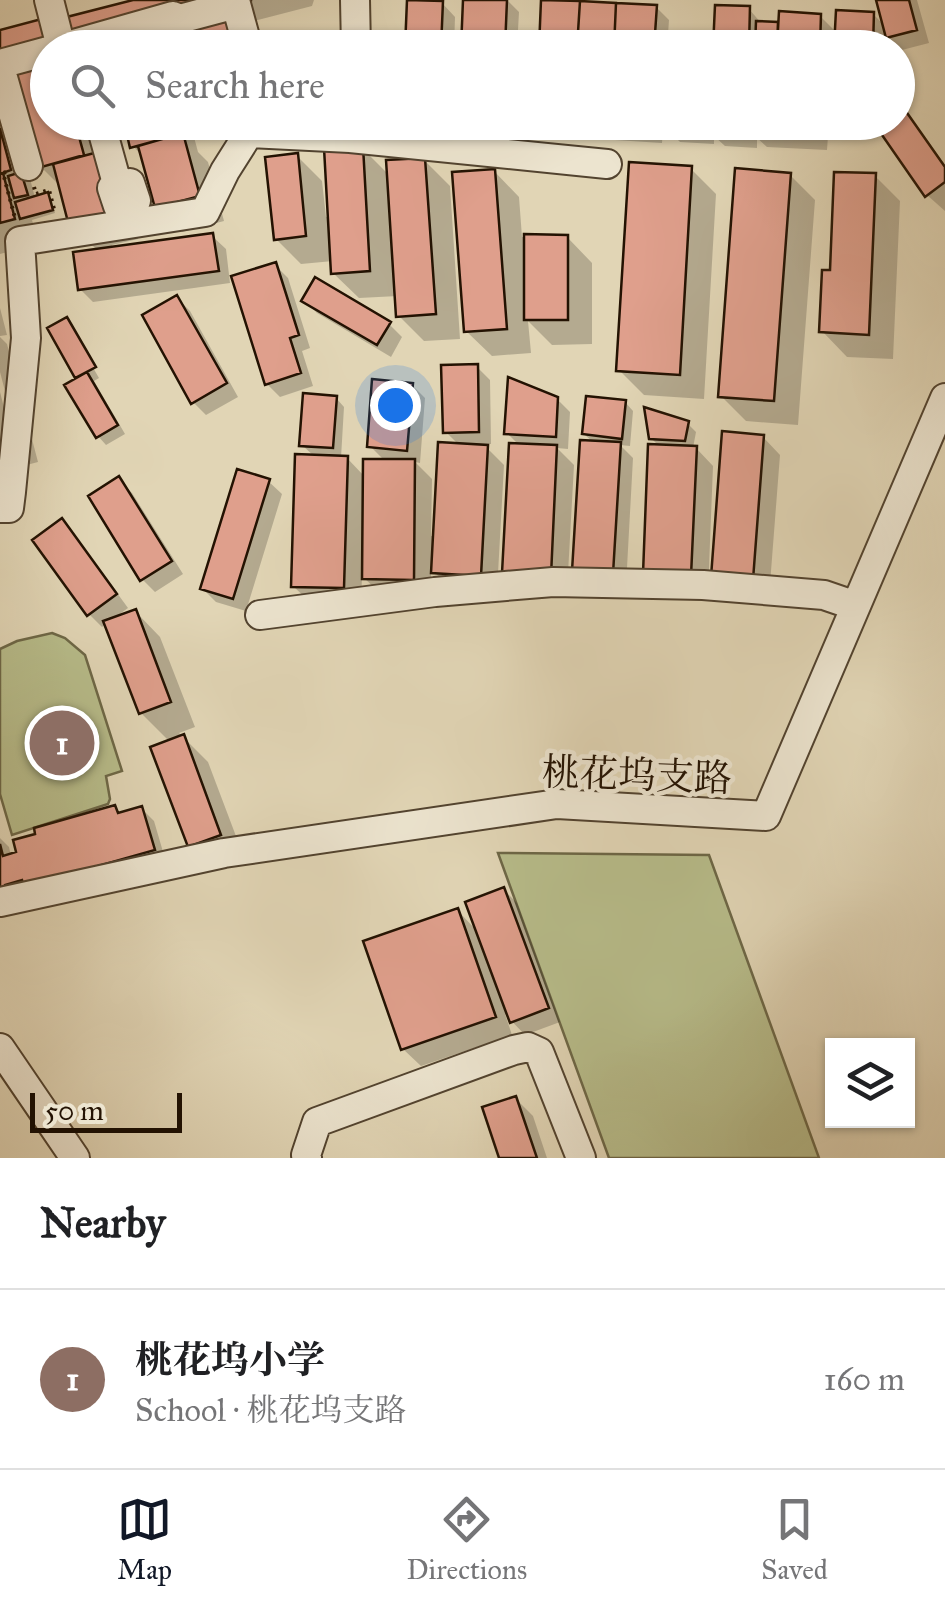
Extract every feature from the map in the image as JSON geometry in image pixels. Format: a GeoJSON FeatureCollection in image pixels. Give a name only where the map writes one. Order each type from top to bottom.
{"type":"FeatureCollection","features":[{"type":"Feature","properties":{"kind":"street"},"geometry":{"type":"LineString","coordinates":[[48,0],[62,30]]}},
{"type":"Feature","properties":{"kind":"street"},"geometry":{"type":"LineString","coordinates":[[355,0],[356,30]]}},
{"type":"Feature","properties":{"kind":"street"},"geometry":{"type":"LineString","coordinates":[[173,16],[176,20],[236,4],[243,30]]}},
{"type":"Feature","properties":{"kind":"street"},"geometry":{"type":"LineString","coordinates":[[125,30],[173,16]]}},
{"type":"Feature","properties":{"kind":"street"},"geometry":{"type":"LineString","coordinates":[[173,16],[177,30]]}},
{"type":"Feature","properties":{"kind":"street"},"geometry":{"type":"LineString","coordinates":[[28,166],[0,65],[30,56]]}},
{"type":"Feature","properties":{"kind":"street"},"geometry":{"type":"LineString","coordinates":[[105,140],[118,187]]}},
{"type":"Feature","properties":{"kind":"street"},"geometry":{"type":"LineString","coordinates":[[0,508],[9,508],[12,492],[26,338],[20,241],[205,212],[245,140]]}},
{"type":"Feature","properties":{"kind":"street"},"geometry":{"type":"LineString","coordinates":[[426,140],[607,164]]}},
{"type":"Feature","properties":{"kind":"street","name":"桃花坞支路"},"geometry":{"type":"LineString","coordinates":[[0,902],[224,854],[557,804],[766,816],[945,398]]}},
{"type":"Feature","properties":{"kind":"street"},"geometry":{"type":"LineString","coordinates":[[260,616],[435,592],[554,582],[703,585],[824,595],[856,606]]}},
{"type":"Feature","properties":{"kind":"street"},"geometry":{"type":"LineString","coordinates":[[0,1048],[75,1158]]}},
{"type":"Feature","properties":{"kind":"street"},"geometry":{"type":"LineString","coordinates":[[307,1158],[318,1122],[528,1048],[539,1052],[582,1158]]}},
{"type":"Feature","properties":{"kind":"path"},"geometry":{"type":"LineString","coordinates":[[15,219],[2,173],[28,166]]}},
{"type":"Feature","properties":{"kind":"path"},"geometry":{"type":"LineString","coordinates":[[36,194],[50,190],[56,213]]}},
{"type":"Feature","properties":{"kind":"green space"},"geometry":{"type":"Polygon","coordinates":[[[52,633],[65,638],[85,655],[122,771],[106,776],[108,804],[12,835],[0,794],[0,649],[52,633]]]}},
{"type":"Feature","properties":{"kind":"green space"},"geometry":{"type":"Polygon","coordinates":[[[498,853],[709,855],[819,1158],[609,1158],[498,853]]]}},
{"type":"Feature","properties":{"kind":"building"},"geometry":{"type":"Polygon","coordinates":[[[133,0],[252,0],[130,30],[62,30],[59,19],[133,0]]]}},
{"type":"Feature","properties":{"kind":"building"},"geometry":{"type":"Polygon","coordinates":[[[407,0],[443,1],[442,30],[406,30],[407,0]]]}},
{"type":"Feature","properties":{"kind":"building"},"geometry":{"type":"Polygon","coordinates":[[[463,0],[507,0],[506,30],[462,30],[463,0]]]}},
{"type":"Feature","properties":{"kind":"building"},"geometry":{"type":"Polygon","coordinates":[[[541,0],[580,1],[578,30],[540,30],[541,0]]]}},
{"type":"Feature","properties":{"kind":"building"},"geometry":{"type":"Polygon","coordinates":[[[876,0],[909,0],[917,30],[884,30],[876,0]]]}},
{"type":"Feature","properties":{"kind":"building"},"geometry":{"type":"Polygon","coordinates":[[[580,1],[616,3],[615,30],[578,30],[580,1]]]}},
{"type":"Feature","properties":{"kind":"building"},"geometry":{"type":"Polygon","coordinates":[[[616,3],[657,5],[655,30],[615,30],[616,3]]]}},
{"type":"Feature","properties":{"kind":"building"},"geometry":{"type":"Polygon","coordinates":[[[715,5],[750,6],[749,30],[714,30],[715,5]]]}},
{"type":"Feature","properties":{"kind":"building"},"geometry":{"type":"Polygon","coordinates":[[[836,10],[874,12],[874,30],[835,30],[836,10]]]}},
{"type":"Feature","properties":{"kind":"building"},"geometry":{"type":"Polygon","coordinates":[[[779,11],[821,14],[821,30],[778,30],[779,11]]]}},
{"type":"Feature","properties":{"kind":"building"},"geometry":{"type":"Polygon","coordinates":[[[237,15],[241,30],[192,30],[237,15]]]}},
{"type":"Feature","properties":{"kind":"building"},"geometry":{"type":"Polygon","coordinates":[[[49,17],[53,30],[30,30],[30,56],[0,64],[0,30],[49,17]]]}},
{"type":"Feature","properties":{"kind":"building"},"geometry":{"type":"Polygon","coordinates":[[[756,21],[778,22],[778,30],[756,30],[756,21]]]}},
{"type":"Feature","properties":{"kind":"building"},"geometry":{"type":"Polygon","coordinates":[[[30,69],[30,138],[13,73],[30,69]]]}},
{"type":"Feature","properties":{"kind":"building"},"geometry":{"type":"Polygon","coordinates":[[[915,124],[945,167],[945,182],[925,197],[885,140],[915,140],[915,124]]]}},
{"type":"Feature","properties":{"kind":"building"},"geometry":{"type":"Polygon","coordinates":[[[0,128],[11,170],[0,174],[0,128]]]}},
{"type":"Feature","properties":{"kind":"building"},"geometry":{"type":"Polygon","coordinates":[[[31,140],[80,140],[84,155],[38,168],[31,140]]]}},
{"type":"Feature","properties":{"kind":"building"},"geometry":{"type":"Polygon","coordinates":[[[128,140],[159,140],[130,148],[128,140]]]}},
{"type":"Feature","properties":{"kind":"building"},"geometry":{"type":"Polygon","coordinates":[[[159,140],[185,140],[200,196],[155,208],[138,146],[159,140]]]}},
{"type":"Feature","properties":{"kind":"building"},"geometry":{"type":"Polygon","coordinates":[[[363,146],[370,271],[331,274],[324,148],[363,146]]]}},
{"type":"Feature","properties":{"kind":"building"},"geometry":{"type":"Polygon","coordinates":[[[98,152],[114,214],[69,226],[53,164],[98,152]]]}},
{"type":"Feature","properties":{"kind":"building"},"geometry":{"type":"Polygon","coordinates":[[[298,153],[306,236],[274,240],[265,157],[298,153]]]}},
{"type":"Feature","properties":{"kind":"building"},"geometry":{"type":"Polygon","coordinates":[[[425,158],[436,314],[396,317],[386,160],[425,158]]]}},
{"type":"Feature","properties":{"kind":"building"},"geometry":{"type":"Polygon","coordinates":[[[629,162],[692,166],[680,375],[616,371],[629,162]]]}},
{"type":"Feature","properties":{"kind":"building"},"geometry":{"type":"Polygon","coordinates":[[[735,168],[791,173],[774,401],[718,397],[735,168]]]}},
{"type":"Feature","properties":{"kind":"building"},"geometry":{"type":"Polygon","coordinates":[[[495,169],[507,329],[464,332],[452,172],[495,169]]]}},
{"type":"Feature","properties":{"kind":"building"},"geometry":{"type":"Polygon","coordinates":[[[21,172],[28,195],[14,198],[8,176],[21,172]]]}},
{"type":"Feature","properties":{"kind":"building"},"geometry":{"type":"Polygon","coordinates":[[[834,172],[876,173],[869,335],[819,332],[822,270],[830,270],[834,172]]]}},
{"type":"Feature","properties":{"kind":"building"},"geometry":{"type":"Polygon","coordinates":[[[3,173],[15,219],[0,223],[0,174],[3,173]]]}},
{"type":"Feature","properties":{"kind":"building"},"geometry":{"type":"Polygon","coordinates":[[[48,192],[53,210],[20,219],[15,202],[48,192]]]}},
{"type":"Feature","properties":{"kind":"building"},"geometry":{"type":"Polygon","coordinates":[[[213,233],[219,271],[78,290],[73,252],[213,233]]]}},
{"type":"Feature","properties":{"kind":"building"},"geometry":{"type":"Polygon","coordinates":[[[524,234],[568,235],[568,320],[524,320],[524,234]]]}},
{"type":"Feature","properties":{"kind":"building"},"geometry":{"type":"Polygon","coordinates":[[[276,262],[299,335],[290,338],[301,373],[265,385],[231,276],[276,262]]]}},
{"type":"Feature","properties":{"kind":"building"},"geometry":{"type":"Polygon","coordinates":[[[315,277],[391,322],[377,345],[301,301],[315,277]]]}},
{"type":"Feature","properties":{"kind":"building"},"geometry":{"type":"Polygon","coordinates":[[[177,295],[227,383],[191,404],[142,315],[177,295]]]}},
{"type":"Feature","properties":{"kind":"building"},"geometry":{"type":"Polygon","coordinates":[[[67,317],[96,367],[75,378],[47,328],[67,317]]]}},
{"type":"Feature","properties":{"kind":"building"},"geometry":{"type":"Polygon","coordinates":[[[478,364],[479,432],[443,433],[441,365],[478,364]]]}},
{"type":"Feature","properties":{"kind":"building"},"geometry":{"type":"Polygon","coordinates":[[[87,372],[118,425],[96,438],[64,385],[87,372]]]}},
{"type":"Feature","properties":{"kind":"building"},"geometry":{"type":"Polygon","coordinates":[[[508,377],[558,397],[556,437],[504,434],[508,377]]]}},
{"type":"Feature","properties":{"kind":"building"},"geometry":{"type":"Polygon","coordinates":[[[372,379],[413,383],[407,451],[367,447],[372,379]]]}},
{"type":"Feature","properties":{"kind":"building"},"geometry":{"type":"Polygon","coordinates":[[[303,393],[337,396],[333,448],[299,446],[303,393]]]}},
{"type":"Feature","properties":{"kind":"building"},"geometry":{"type":"Polygon","coordinates":[[[586,396],[626,400],[622,439],[582,434],[586,396]]]}},
{"type":"Feature","properties":{"kind":"building"},"geometry":{"type":"Polygon","coordinates":[[[644,407],[689,421],[685,441],[649,439],[644,407]]]}},
{"type":"Feature","properties":{"kind":"building"},"geometry":{"type":"Polygon","coordinates":[[[722,431],[764,435],[753,580],[711,577],[722,431]]]}},
{"type":"Feature","properties":{"kind":"building"},"geometry":{"type":"Polygon","coordinates":[[[580,440],[621,442],[613,574],[572,571],[580,440]]]}},
{"type":"Feature","properties":{"kind":"building"},"geometry":{"type":"Polygon","coordinates":[[[438,442],[488,445],[481,576],[431,573],[438,442]]]}},
{"type":"Feature","properties":{"kind":"building"},"geometry":{"type":"Polygon","coordinates":[[[509,443],[557,445],[551,576],[502,573],[509,443]]]}},
{"type":"Feature","properties":{"kind":"building"},"geometry":{"type":"Polygon","coordinates":[[[648,444],[697,446],[691,576],[643,574],[648,444]]]}},
{"type":"Feature","properties":{"kind":"building"},"geometry":{"type":"Polygon","coordinates":[[[295,454],[348,456],[344,588],[291,587],[295,454]]]}},
{"type":"Feature","properties":{"kind":"building"},"geometry":{"type":"Polygon","coordinates":[[[363,459],[415,459],[414,580],[362,579],[363,459]]]}},
{"type":"Feature","properties":{"kind":"building"},"geometry":{"type":"Polygon","coordinates":[[[237,469],[270,479],[233,599],[200,589],[237,469]]]}},
{"type":"Feature","properties":{"kind":"building"},"geometry":{"type":"Polygon","coordinates":[[[119,476],[172,561],[140,581],[88,496],[119,476]]]}},
{"type":"Feature","properties":{"kind":"building"},"geometry":{"type":"Polygon","coordinates":[[[62,518],[117,594],[87,616],[32,540],[62,518]]]}},
{"type":"Feature","properties":{"kind":"building"},"geometry":{"type":"Polygon","coordinates":[[[136,609],[171,702],[139,714],[103,621],[136,609]]]}},
{"type":"Feature","properties":{"kind":"building"},"geometry":{"type":"Polygon","coordinates":[[[184,734],[221,835],[188,847],[150,747],[184,734]]]}},
{"type":"Feature","properties":{"kind":"building"},"geometry":{"type":"Polygon","coordinates":[[[115,805],[118,813],[142,806],[155,850],[24,887],[22,880],[5,885],[0,894],[0,844],[3,856],[16,852],[13,840],[35,834],[34,828],[115,805]]]}},
{"type":"Feature","properties":{"kind":"building"},"geometry":{"type":"Polygon","coordinates":[[[504,887],[549,1008],[510,1023],[465,902],[504,887]]]}},
{"type":"Feature","properties":{"kind":"building"},"geometry":{"type":"Polygon","coordinates":[[[458,908],[496,1017],[401,1050],[363,941],[458,908]]]}},
{"type":"Feature","properties":{"kind":"building"},"geometry":{"type":"Polygon","coordinates":[[[516,1096],[537,1158],[499,1158],[482,1107],[516,1096]]]}},
{"type":"Feature","properties":{"kind":"place","name":"桃花坞小学"},"geometry":{"type":"Point","coordinates":[62,743]}}]}
